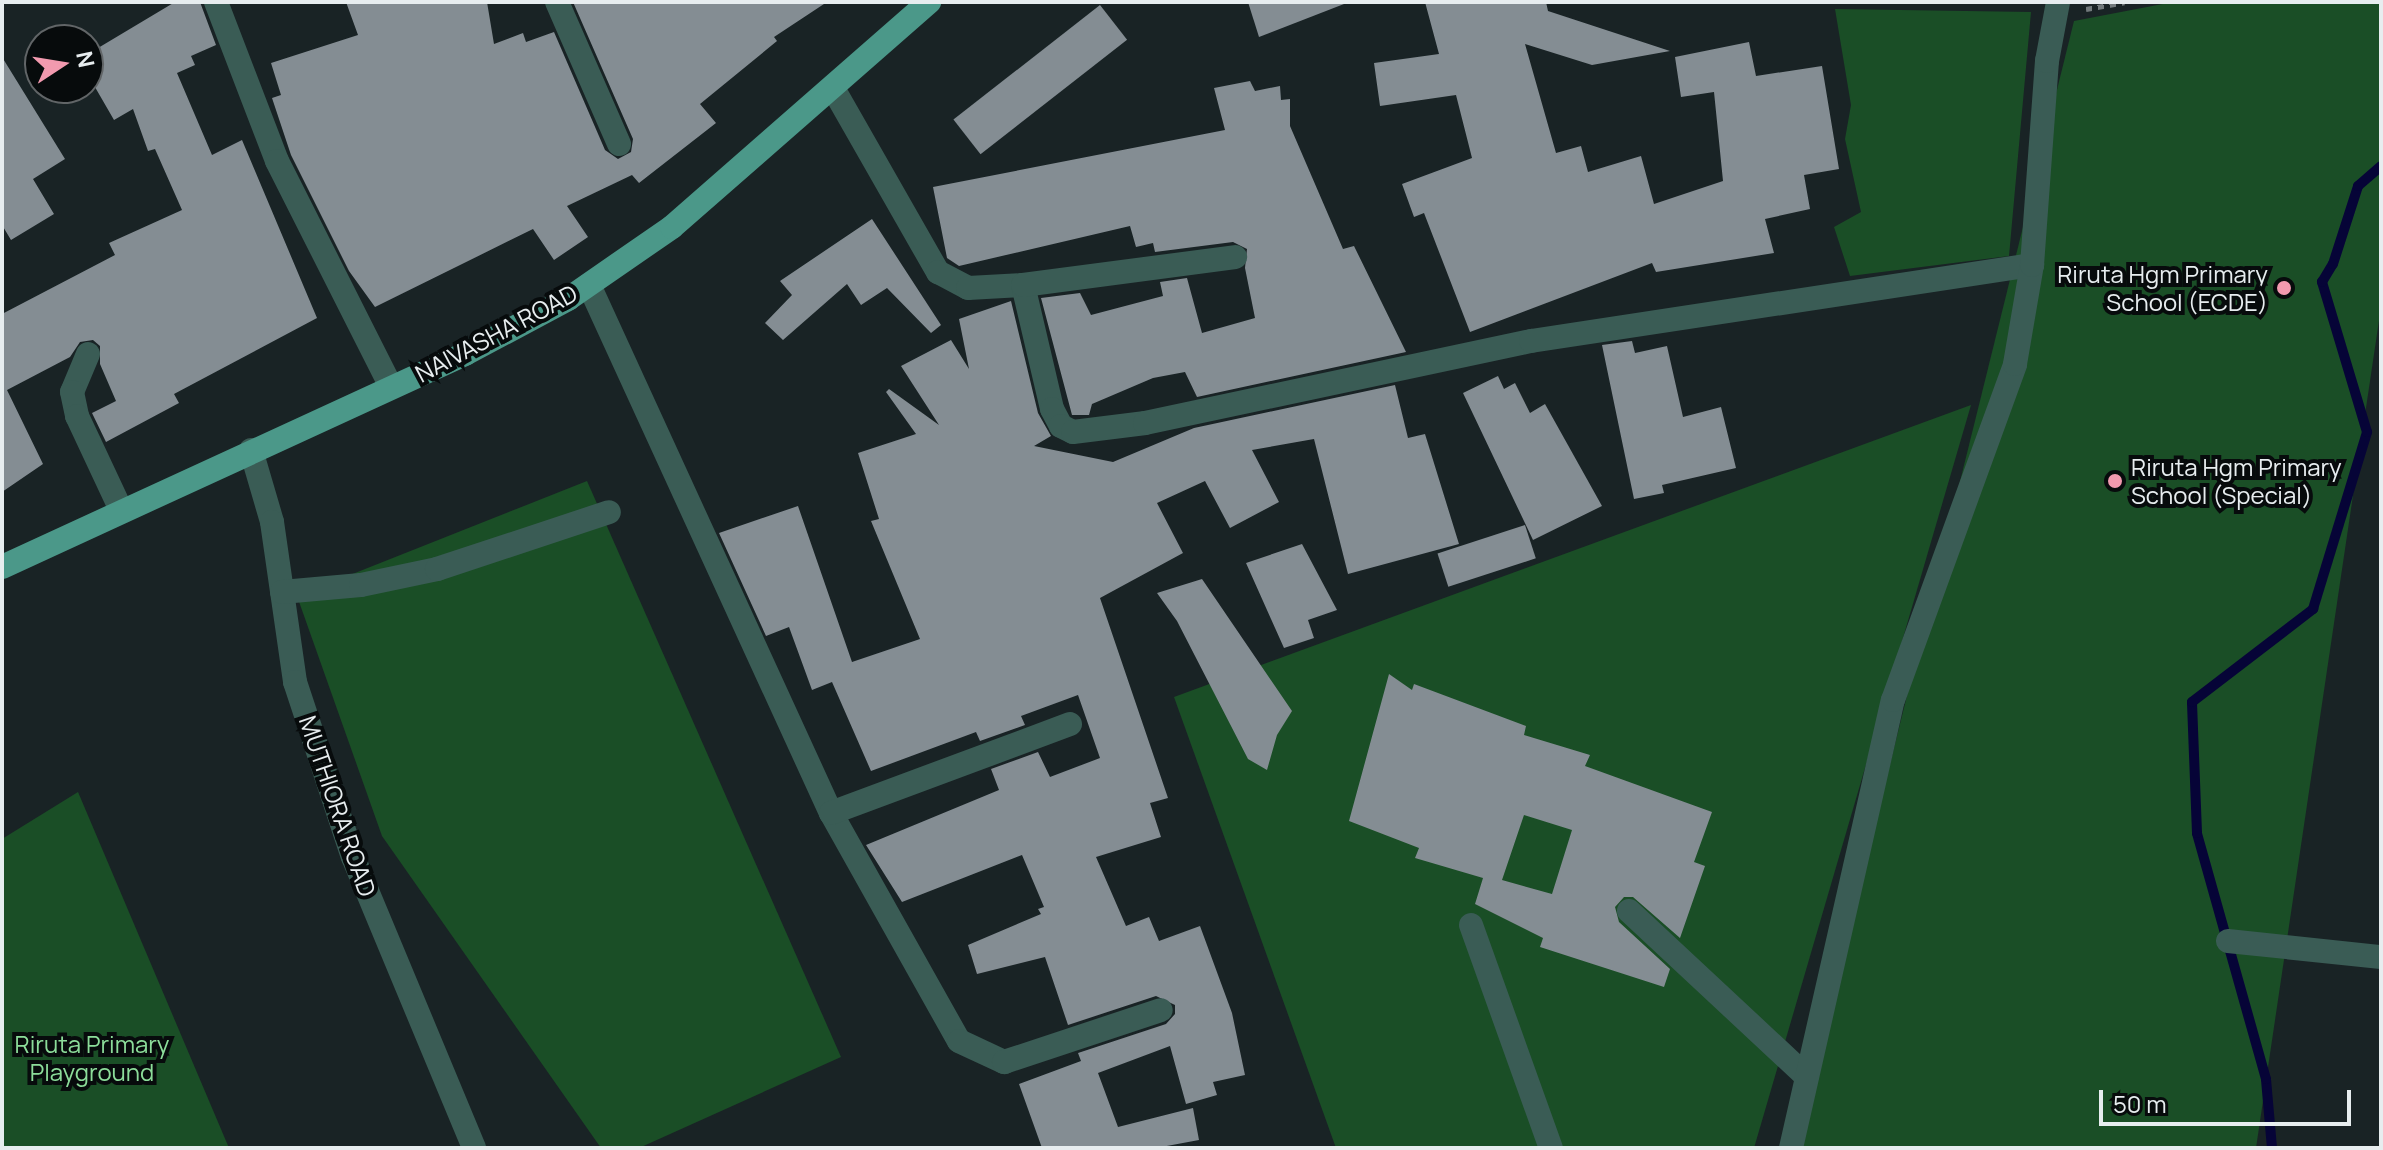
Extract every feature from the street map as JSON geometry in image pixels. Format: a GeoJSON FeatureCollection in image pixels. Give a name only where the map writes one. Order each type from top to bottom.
{"type":"FeatureCollection","features":[{"type":"Feature","properties":{"kind":"main road","name":"NAIVASHA ROAD"},"geometry":{"type":"LineString","coordinates":[[2,567],[465,354],[589,285],[672,227],[834,90],[929,2]]}},
{"type":"Feature","properties":{"kind":"street"},"geometry":{"type":"LineString","coordinates":[[216,2],[277,161],[391,387]]}},
{"type":"Feature","properties":{"kind":"street"},"geometry":{"type":"LineString","coordinates":[[557,2],[619,144]]}},
{"type":"Feature","properties":{"kind":"street"},"geometry":{"type":"LineString","coordinates":[[1791,1148],[1893,700],[2015,364],[2032,265],[2047,61],[2059,8]]}},
{"type":"Feature","properties":{"kind":"street"},"geometry":{"type":"LineString","coordinates":[[834,90],[938,272],[968,288],[1023,285],[1235,257]]}},
{"type":"Feature","properties":{"kind":"street"},"geometry":{"type":"LineString","coordinates":[[1023,285],[1052,409],[1061,426],[1089,432],[1483,350],[2032,265]]}},
{"type":"Feature","properties":{"kind":"street"},"geometry":{"type":"LineString","coordinates":[[589,285],[831,813],[959,1041],[1004,1062],[1161,1010]]}},
{"type":"Feature","properties":{"kind":"street"},"geometry":{"type":"LineString","coordinates":[[88,354],[72,392],[77,416],[121,510]]}},
{"type":"Feature","properties":{"kind":"street","name":"MUTHIORA ROAD"},"geometry":{"type":"LineString","coordinates":[[251,450],[272,522],[295,682],[353,857],[474,1148]]}},
{"type":"Feature","properties":{"kind":"street"},"geometry":{"type":"LineString","coordinates":[[282,592],[361,585],[437,569],[609,512]]}},
{"type":"Feature","properties":{"kind":"street"},"geometry":{"type":"LineString","coordinates":[[831,813],[1070,724]]}},
{"type":"Feature","properties":{"kind":"street"},"geometry":{"type":"LineString","coordinates":[[1629,911],[1807,1077]]}},
{"type":"Feature","properties":{"kind":"street"},"geometry":{"type":"LineString","coordinates":[[1471,925],[1551,1148]]}},
{"type":"Feature","properties":{"kind":"street"},"geometry":{"type":"LineString","coordinates":[[2228,941],[2381,957]]}},
{"type":"Feature","properties":{"kind":"path"},"geometry":{"type":"LineString","coordinates":[[2059,8],[2124,2]]}},
{"type":"Feature","properties":{"kind":"green space"},"geometry":{"type":"Polygon","coordinates":[[[2173,2],[2381,2],[2381,307],[2256,1148],[1795,1148],[2074,21],[2173,2]]]}},
{"type":"Feature","properties":{"kind":"green space"},"geometry":{"type":"Polygon","coordinates":[[[1835,9],[2031,12],[2009,256],[1850,276],[1834,227],[1861,212],[1845,139],[1851,105],[1835,9]]]}},
{"type":"Feature","properties":{"kind":"green space"},"geometry":{"type":"Polygon","coordinates":[[[1971,405],[1754,1148],[1336,1148],[1174,697],[1971,405]]]}},
{"type":"Feature","properties":{"kind":"green space"},"geometry":{"type":"Polygon","coordinates":[[[587,481],[841,1057],[639,1148],[601,1148],[382,836],[297,596],[587,481]]]}},
{"type":"Feature","properties":{"kind":"green space","name":"Riruta Primary Playground"},"geometry":{"type":"Polygon","coordinates":[[[78,792],[229,1148],[2,1148],[2,839],[78,792]]]}},
{"type":"Feature","properties":{"kind":"building"},"geometry":{"type":"Polygon","coordinates":[[[175,2],[200,2],[216,45],[191,56],[195,65],[177,73],[212,155],[242,140],[317,318],[174,394],[179,403],[106,442],[92,413],[116,401],[100,364],[100,346],[93,340],[80,342],[70,357],[7,390],[43,464],[2,492],[2,314],[115,255],[109,243],[182,210],[155,149],[148,151],[133,109],[114,120],[104,103],[104,44],[175,2]]]}},
{"type":"Feature","properties":{"kind":"building"},"geometry":{"type":"Polygon","coordinates":[[[346,2],[487,2],[494,44],[523,33],[526,42],[554,32],[605,150],[618,159],[631,152],[633,139],[573,2],[827,2],[774,37],[777,41],[700,104],[716,123],[639,183],[632,175],[567,206],[588,237],[554,260],[533,229],[375,307],[349,271],[291,155],[272,98],[281,95],[271,63],[358,35],[346,2]]]}},
{"type":"Feature","properties":{"kind":"building"},"geometry":{"type":"Polygon","coordinates":[[[1248,2],[1344,2],[1344,4],[1259,37],[1248,2]]]}},
{"type":"Feature","properties":{"kind":"building"},"geometry":{"type":"Polygon","coordinates":[[[1425,2],[1546,2],[1548,11],[1670,51],[1592,65],[1525,44],[1556,153],[1581,146],[1588,172],[1641,156],[1654,204],[1723,181],[1714,92],[1681,97],[1675,57],[1749,42],[1756,76],[1822,66],[1839,169],[1804,175],[1810,209],[1765,219],[1774,253],[1656,272],[1652,263],[1470,332],[1424,213],[1414,217],[1402,184],[1472,158],[1456,95],[1380,106],[1374,63],[1439,54],[1425,2]]]}},
{"type":"Feature","properties":{"kind":"building"},"geometry":{"type":"Polygon","coordinates":[[[1100,5],[1127,40],[981,154],[953,120],[1100,5]]]}},
{"type":"Feature","properties":{"kind":"building"},"geometry":{"type":"Polygon","coordinates":[[[2,57],[24,93],[24,104],[31,104],[65,159],[33,179],[54,214],[11,240],[2,225],[2,57]]]}},
{"type":"Feature","properties":{"kind":"building"},"geometry":{"type":"Polygon","coordinates":[[[1250,81],[1255,91],[1280,86],[1281,100],[1290,99],[1290,126],[1343,249],[1354,246],[1406,352],[1197,397],[1185,372],[1153,378],[1092,404],[1089,415],[1072,415],[1041,298],[1080,293],[1091,315],[1163,296],[1160,282],[1187,278],[1202,333],[1255,318],[1245,268],[1247,249],[1233,242],[1155,252],[1153,243],[1136,247],[1130,226],[959,266],[947,258],[933,187],[1225,130],[1214,88],[1250,81]]]}},
{"type":"Feature","properties":{"kind":"building"},"geometry":{"type":"Polygon","coordinates":[[[872,219],[941,325],[931,333],[887,288],[861,305],[847,284],[783,340],[765,323],[792,295],[780,281],[872,219]]]}},
{"type":"Feature","properties":{"kind":"building"},"geometry":{"type":"Polygon","coordinates":[[[1011,301],[1038,413],[1051,436],[1034,446],[1113,462],[1194,428],[1395,385],[1408,438],[1425,434],[1459,544],[1348,574],[1314,439],[1252,450],[1279,502],[1230,528],[1205,481],[1157,503],[1183,553],[1100,598],[1168,798],[1150,803],[1161,837],[1096,857],[1126,926],[1149,917],[1159,941],[1200,926],[1232,1013],[1245,1075],[1213,1082],[1217,1095],[1186,1104],[1170,1046],[1098,1073],[1118,1127],[1193,1108],[1199,1140],[1156,1148],[1042,1148],[1019,1084],[1081,1061],[1078,1053],[1166,1024],[1175,1014],[1175,1005],[1156,996],[1068,1025],[1045,957],[977,974],[968,945],[1041,914],[1038,909],[1044,907],[1022,855],[902,902],[866,845],[999,790],[991,769],[1038,752],[1050,777],[1100,758],[1078,695],[1021,716],[1025,725],[980,741],[976,732],[871,771],[832,682],[812,690],[789,627],[766,636],[719,533],[798,506],[852,662],[920,639],[871,521],[879,519],[858,453],[916,434],[886,392],[889,389],[939,425],[901,366],[951,340],[969,369],[959,319],[1011,301]]]}},
{"type":"Feature","properties":{"kind":"building"},"geometry":{"type":"Polygon","coordinates":[[[1632,341],[1635,353],[1667,346],[1683,417],[1721,407],[1736,468],[1662,485],[1664,493],[1634,499],[1602,345],[1632,341]]]}},
{"type":"Feature","properties":{"kind":"building"},"geometry":{"type":"Polygon","coordinates":[[[1498,376],[1504,389],[1515,383],[1530,413],[1545,404],[1602,506],[1533,540],[1463,393],[1498,376]]]}},
{"type":"Feature","properties":{"kind":"building"},"geometry":{"type":"Polygon","coordinates":[[[1525,525],[1536,558],[1448,587],[1438,553],[1525,525]]]}},
{"type":"Feature","properties":{"kind":"building"},"geometry":{"type":"Polygon","coordinates":[[[1302,544],[1337,610],[1308,620],[1314,638],[1284,648],[1246,563],[1302,544]]]}},
{"type":"Feature","properties":{"kind":"building"},"geometry":{"type":"Polygon","coordinates":[[[1202,579],[1292,711],[1277,735],[1267,770],[1248,759],[1177,621],[1157,593],[1202,579]]]}},
{"type":"Feature","properties":{"kind":"building"},"geometry":{"type":"Polygon","coordinates":[[[1389,674],[1412,690],[1414,684],[1526,726],[1524,735],[1590,755],[1585,766],[1712,812],[1694,862],[1705,866],[1680,938],[1633,897],[1624,897],[1615,907],[1619,922],[1670,969],[1664,987],[1540,947],[1543,938],[1475,904],[1483,878],[1415,858],[1419,848],[1349,821],[1389,674]],[[1524,815],[1502,880],[1552,894],[1572,830],[1524,815]]]}},
{"type":"Feature","properties":{"kind":"waterway"},"geometry":{"type":"LineString","coordinates":[[2272,1148],[2266,1079],[2197,833],[2192,702],[2313,609],[2367,432],[2322,282],[2333,264],[2358,186],[2381,166]]}},
{"type":"Feature","properties":{"kind":"place","name":"Riruta Hgm Primary School (ECDE)"},"geometry":{"type":"Point","coordinates":[2284,288]}},
{"type":"Feature","properties":{"kind":"place","name":"Riruta Hgm Primary School (Special)"},"geometry":{"type":"Point","coordinates":[2115,481]}}]}
